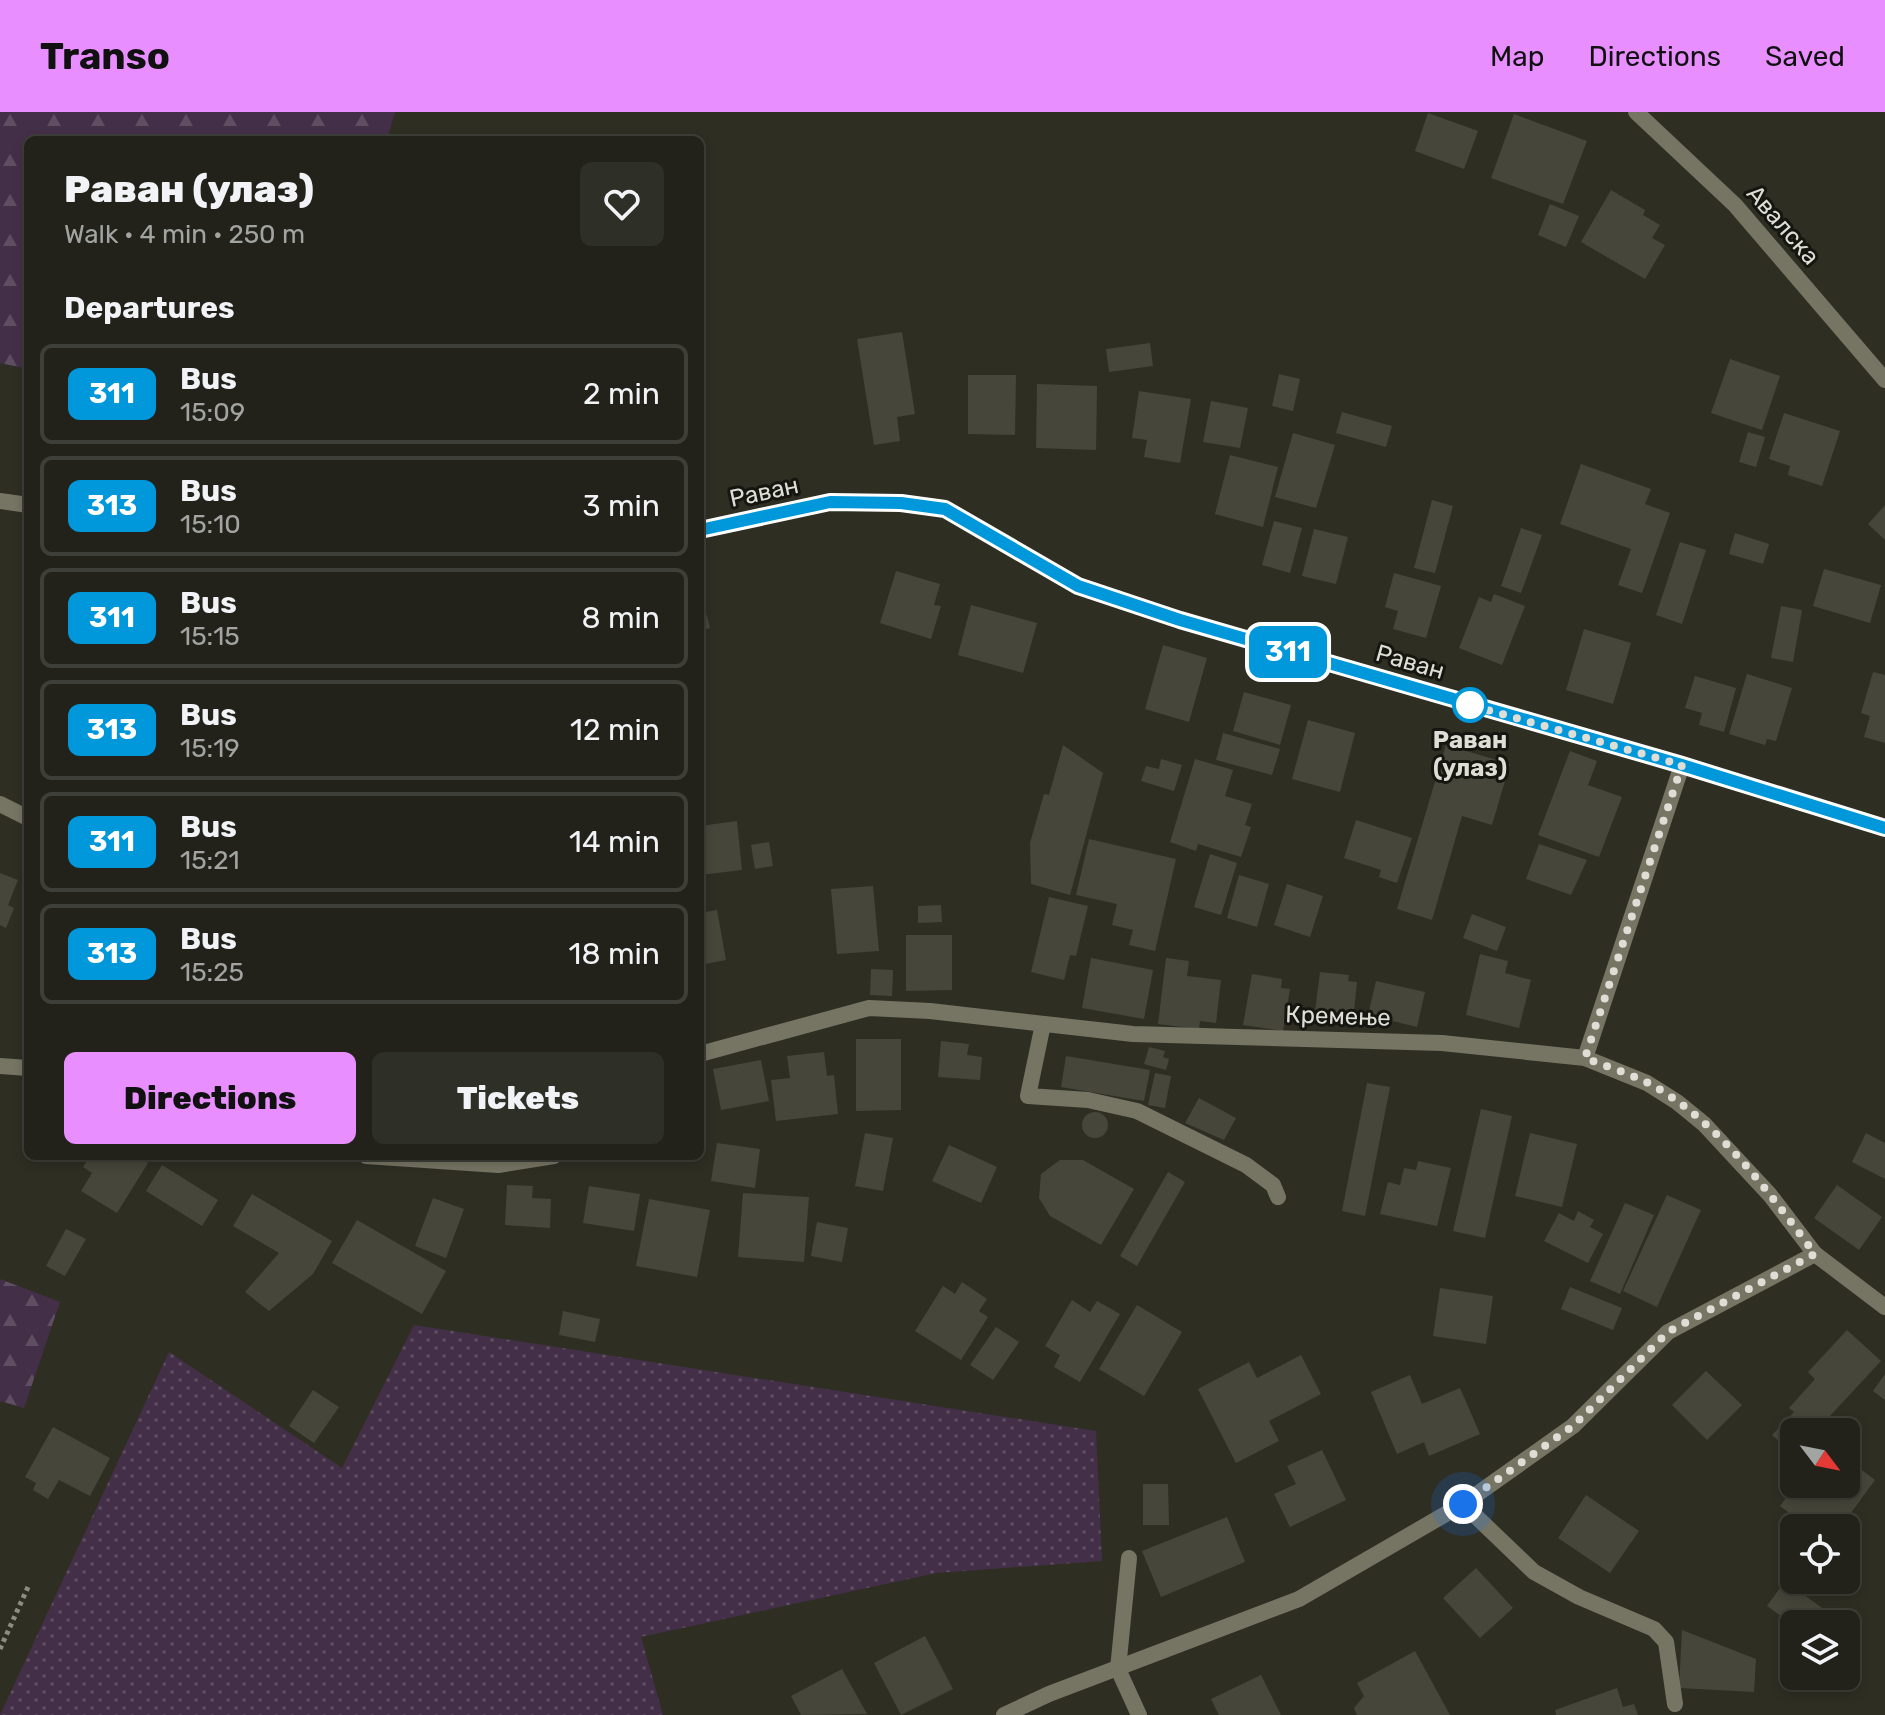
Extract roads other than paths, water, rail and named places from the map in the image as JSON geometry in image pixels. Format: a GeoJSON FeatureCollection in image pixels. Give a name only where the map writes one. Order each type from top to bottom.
{"type":"FeatureCollection","features":[{"type":"Feature","properties":{"kind":"street","name":"Авалска"},"geometry":{"type":"LineString","coordinates":[[1636,112],[1735,205],[1885,380]]}},
{"type":"Feature","properties":{"kind":"street"},"geometry":{"type":"LineString","coordinates":[[0,501],[24,504]]}},
{"type":"Feature","properties":{"kind":"street","name":"Раван"},"geometry":{"type":"LineString","coordinates":[[704,529],[830,502],[901,503],[945,509],[1078,586],[1239,638],[1682,765],[1885,828]]}},
{"type":"Feature","properties":{"kind":"street"},"geometry":{"type":"LineString","coordinates":[[1585,1058],[1682,765]]}},
{"type":"Feature","properties":{"kind":"street"},"geometry":{"type":"LineString","coordinates":[[0,804],[24,816]]}},
{"type":"Feature","properties":{"kind":"street","name":"Кремење"},"geometry":{"type":"LineString","coordinates":[[704,1053],[869,1008],[1133,1034],[1442,1043],[1585,1058],[1647,1083],[1704,1124],[1770,1195],[1815,1254],[1885,1307]]}},
{"type":"Feature","properties":{"kind":"street"},"geometry":{"type":"LineString","coordinates":[[1043,1024],[1028,1096],[1088,1100],[1137,1111],[1246,1165],[1273,1185],[1278,1197]]}},
{"type":"Feature","properties":{"kind":"street"},"geometry":{"type":"LineString","coordinates":[[0,1066],[24,1068]]}},
{"type":"Feature","properties":{"kind":"street"},"geometry":{"type":"LineString","coordinates":[[425,1160],[498,1165],[529,1160]]}},
{"type":"Feature","properties":{"kind":"street"},"geometry":{"type":"LineString","coordinates":[[1004,1715],[1049,1694],[1299,1599],[1463,1504],[1573,1426],[1668,1332],[1815,1254]]}},
{"type":"Feature","properties":{"kind":"street"},"geometry":{"type":"LineString","coordinates":[[1463,1504],[1534,1572],[1591,1602],[1654,1629],[1666,1642],[1675,1704]]}},
{"type":"Feature","properties":{"kind":"street"},"geometry":{"type":"LineString","coordinates":[[1129,1558],[1118,1669],[1139,1715]]}},
{"type":"Feature","properties":{"kind":"place","name":"Раван (улаз)"},"geometry":{"type":"Point","coordinates":[1470,705]}}]}
